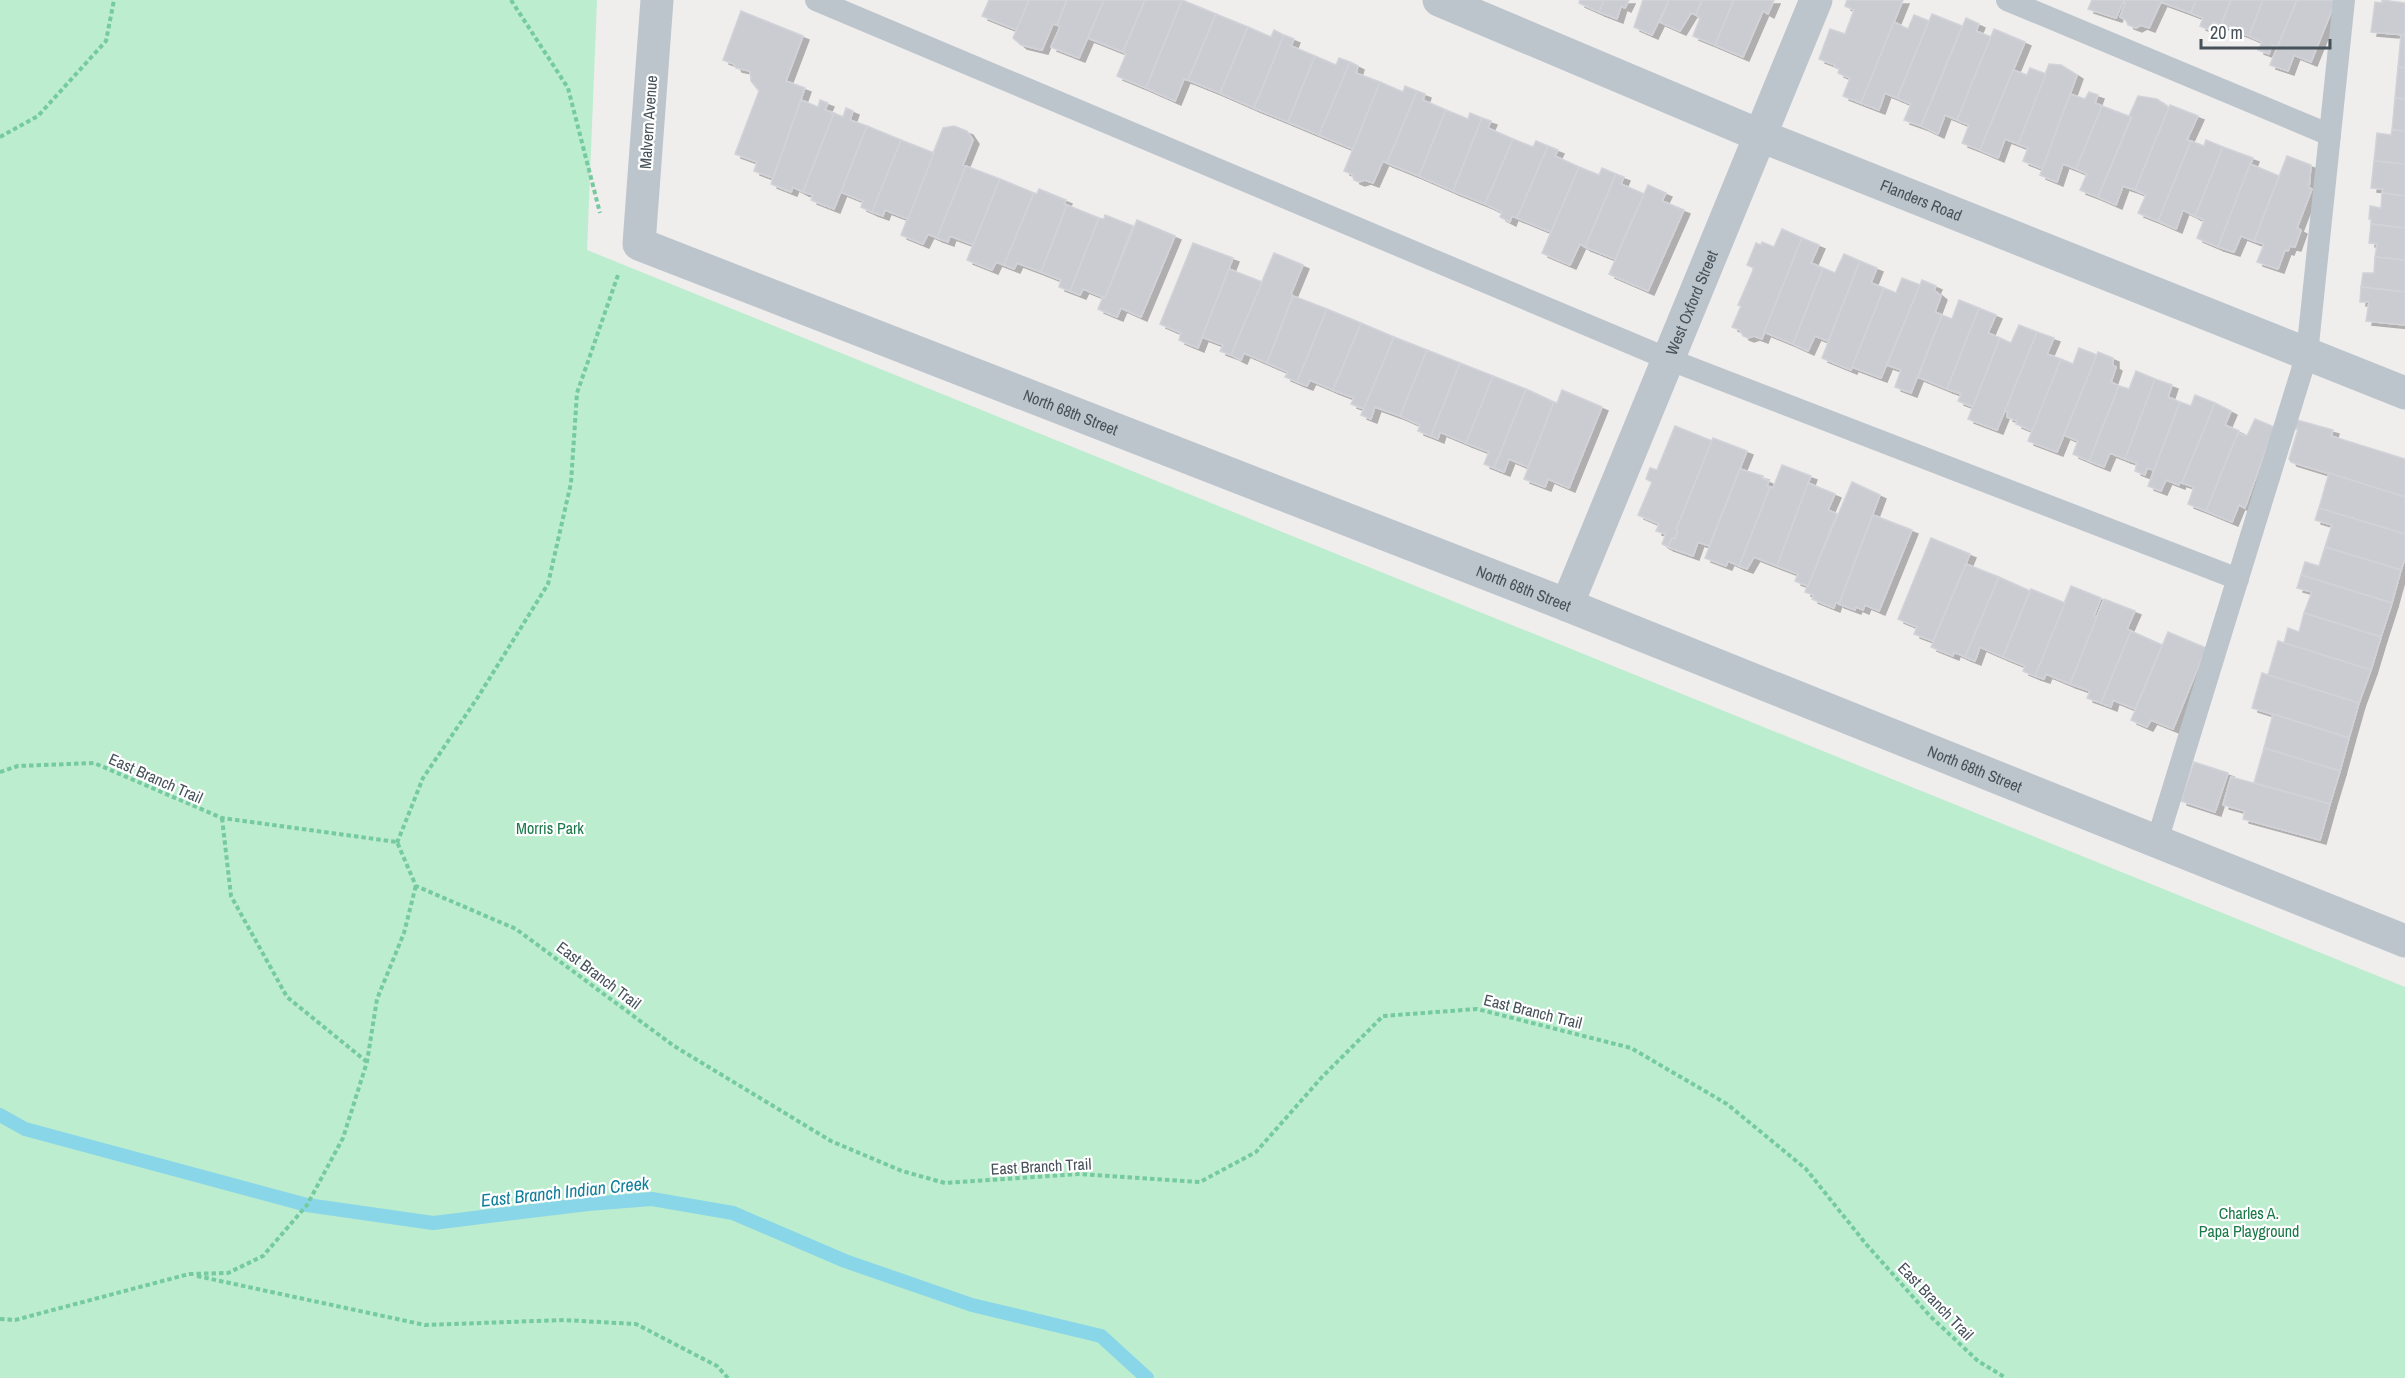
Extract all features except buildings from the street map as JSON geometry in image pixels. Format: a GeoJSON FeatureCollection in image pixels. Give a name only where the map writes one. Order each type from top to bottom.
{"type":"FeatureCollection","features":[{"type":"Feature","properties":{"kind":"street","name":"Malvern Avenue"},"geometry":{"type":"LineString","coordinates":[[639,244],[657,0]]}},
{"type":"Feature","properties":{"kind":"street","name":"Flanders Road"},"geometry":{"type":"LineString","coordinates":[[1439,0],[1761,136],[2405,393]]}},
{"type":"Feature","properties":{"kind":"street","name":"West Oxford Street"},"geometry":{"type":"LineString","coordinates":[[1567,605],[1816,0]]}},
{"type":"Feature","properties":{"kind":"street","name":"North 68th Street"},"geometry":{"type":"LineString","coordinates":[[639,244],[1567,605],[2157,841],[2403,933]]}},
{"type":"Feature","properties":{"kind":"lane"},"geometry":{"type":"LineString","coordinates":[[816,0],[1668,359],[2238,579]]}},
{"type":"Feature","properties":{"kind":"lane"},"geometry":{"type":"LineString","coordinates":[[2007,0],[2330,135]]}},
{"type":"Feature","properties":{"kind":"lane"},"geometry":{"type":"LineString","coordinates":[[2157,841],[2307,354],[2344,0]]}},
{"type":"Feature","properties":{"kind":"path"},"geometry":{"type":"LineString","coordinates":[[0,137],[38,116],[106,41],[114,0]]}},
{"type":"Feature","properties":{"kind":"path"},"geometry":{"type":"LineString","coordinates":[[512,0],[568,88],[600,213],[605,222]]}},
{"type":"Feature","properties":{"kind":"path"},"geometry":{"type":"LineString","coordinates":[[0,1319],[15,1320],[189,1274],[228,1273],[263,1256],[307,1205],[343,1138],[367,1062],[377,999],[404,933],[416,886],[397,842],[423,778],[478,697],[548,584],[571,483],[577,393],[619,272]]}},
{"type":"Feature","properties":{"kind":"path","name":"East Branch Trail"},"geometry":{"type":"LineString","coordinates":[[0,772],[18,766],[94,763],[222,818],[397,842]]}},
{"type":"Feature","properties":{"kind":"path"},"geometry":{"type":"LineString","coordinates":[[222,818],[231,896],[287,997],[367,1062]]}},
{"type":"Feature","properties":{"kind":"path","name":"East Branch Trail"},"geometry":{"type":"LineString","coordinates":[[416,886],[516,929],[674,1046],[831,1141],[902,1171],[945,1183],[1079,1174],[1200,1182],[1256,1152],[1322,1077],[1383,1016],[1477,1009],[1631,1048],[1727,1104],[1806,1168],[1866,1244],[1930,1316],[1978,1361],[2006,1378]]}},
{"type":"Feature","properties":{"kind":"path"},"geometry":{"type":"LineString","coordinates":[[189,1274],[425,1325],[564,1320],[636,1324],[717,1366],[728,1378]]}},
{"type":"Feature","properties":{"kind":"green space","name":"Morris Park"},"geometry":{"type":"Polygon","coordinates":[[[0,0],[597,0],[587,250],[2405,987],[2405,1378],[0,1378],[0,0]]]}},
{"type":"Feature","properties":{"kind":"waterway","name":"East Branch Indian Creek"},"geometry":{"type":"LineString","coordinates":[[0,1115],[25,1129],[307,1205],[433,1223],[588,1204],[652,1199],[733,1213],[845,1261],[972,1305],[1101,1336],[1147,1378]]}},
{"type":"Feature","properties":{"kind":"park label","name":"Charles A. Papa Playground"},"geometry":{"type":"Point","coordinates":[2249,1222]}}]}
